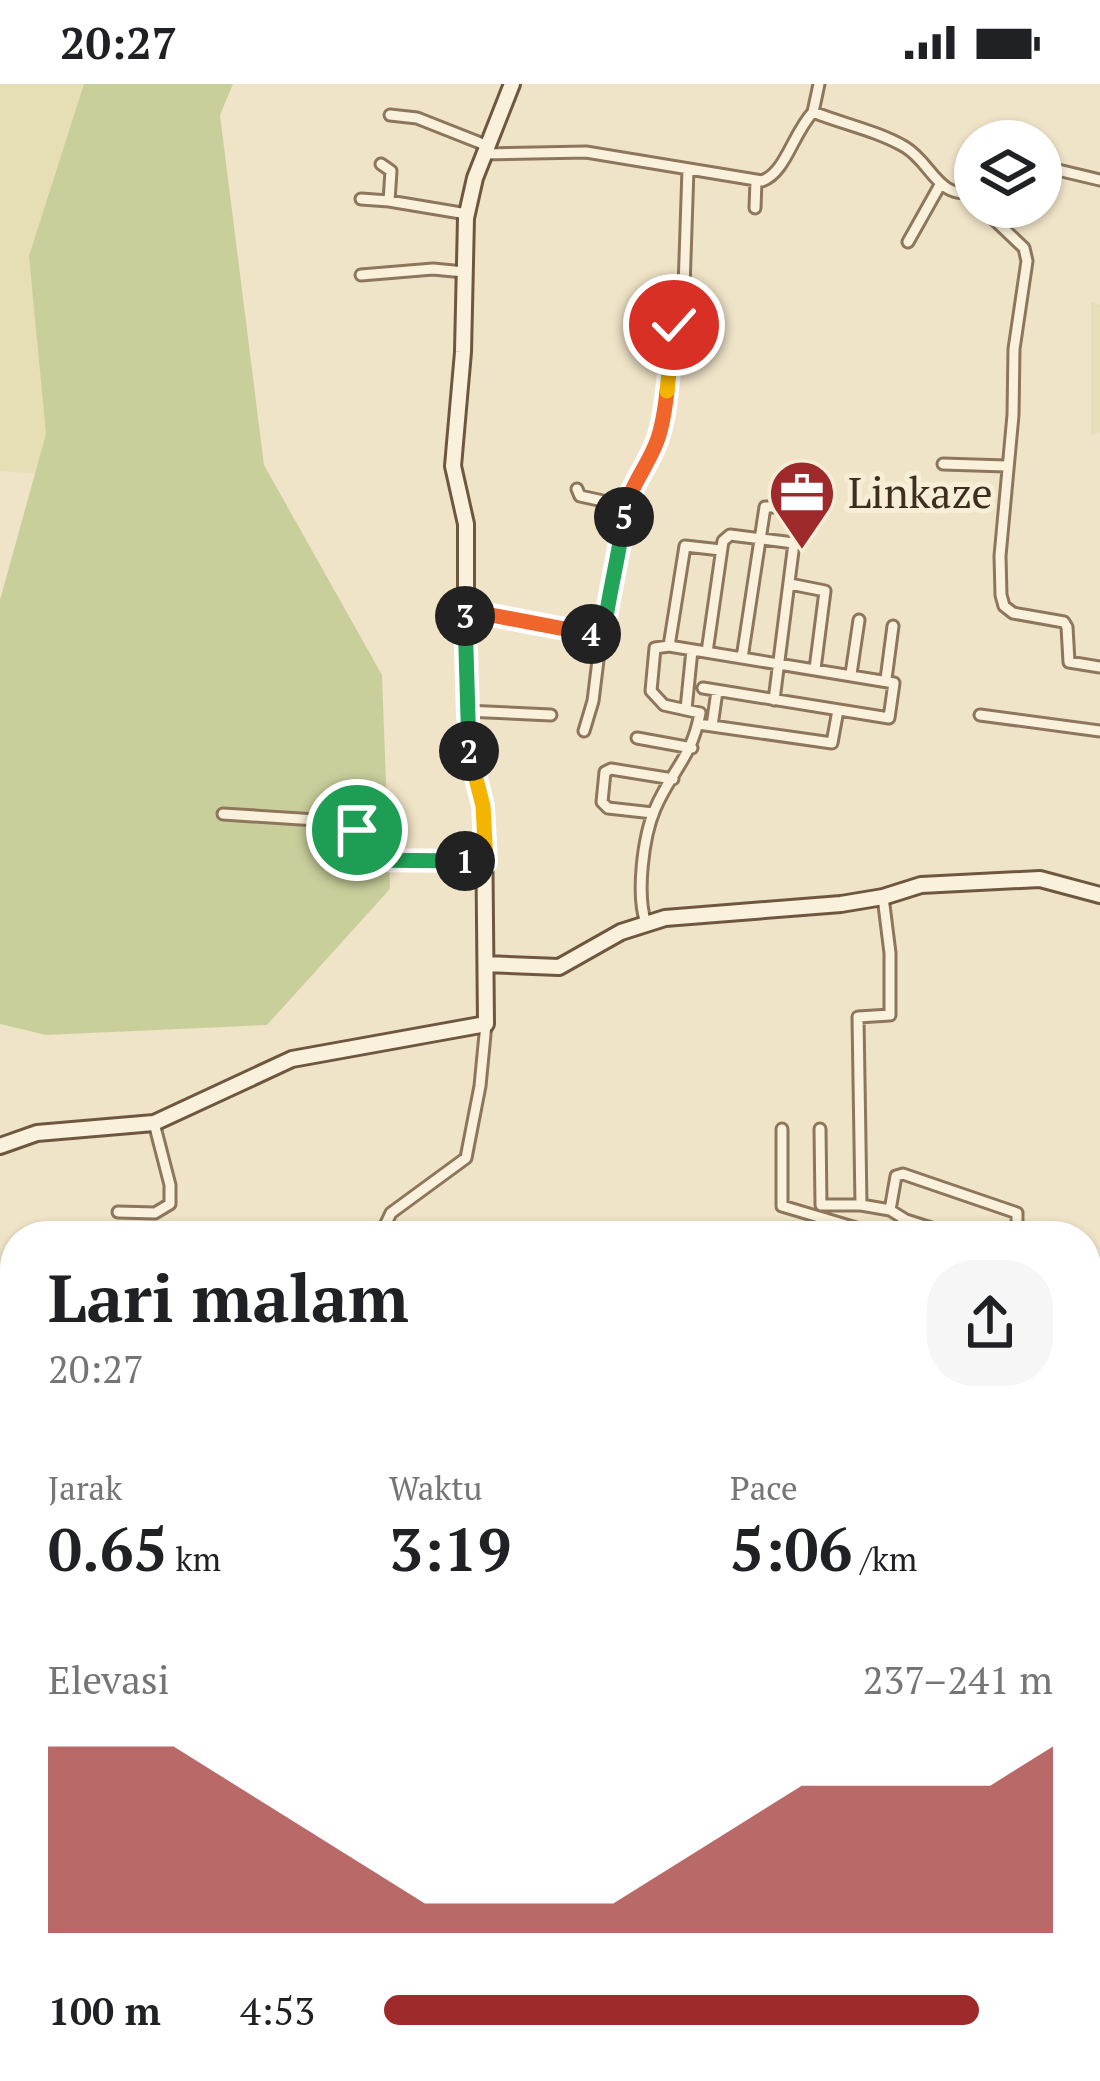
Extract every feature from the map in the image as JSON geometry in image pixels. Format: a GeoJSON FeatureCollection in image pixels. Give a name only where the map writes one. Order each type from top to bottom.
{"type":"FeatureCollection","features":[{"type":"Feature","properties":{"kind":"street"},"geometry":{"type":"LineString","coordinates":[[388,1221],[392,1213],[466,1158],[480,1086],[486,1024],[486,862],[483,806],[469,753],[465,711],[466,524],[453,466],[467,214],[512,84]]}},
{"type":"Feature","properties":{"kind":"street"},"geometry":{"type":"LineString","coordinates":[[390,116],[417,118],[486,150],[586,152],[755,181],[775,176],[794,136],[813,112],[820,84]]}},
{"type":"Feature","properties":{"kind":"street"},"geometry":{"type":"LineString","coordinates":[[813,112],[902,145],[940,185],[954,192]]}},
{"type":"Feature","properties":{"kind":"street"},"geometry":{"type":"LineString","coordinates":[[381,164],[391,171],[389,201]]}},
{"type":"Feature","properties":{"kind":"street"},"geometry":{"type":"LineString","coordinates":[[584,731],[626,506],[665,416],[674,325],[684,288],[688,169]]}},
{"type":"Feature","properties":{"kind":"street"},"geometry":{"type":"LineString","coordinates":[[1062,171],[1100,180]]}},
{"type":"Feature","properties":{"kind":"street"},"geometry":{"type":"LineString","coordinates":[[755,181],[755,208]]}},
{"type":"Feature","properties":{"kind":"street"},"geometry":{"type":"LineString","coordinates":[[908,242],[940,185]]}},
{"type":"Feature","properties":{"kind":"street"},"geometry":{"type":"LineString","coordinates":[[361,199],[467,214]]}},
{"type":"Feature","properties":{"kind":"street"},"geometry":{"type":"LineString","coordinates":[[1003,228],[1027,256],[1015,340],[1000,556],[1004,605],[1013,614],[1064,622],[1069,662],[1100,668]]}},
{"type":"Feature","properties":{"kind":"street"},"geometry":{"type":"LineString","coordinates":[[361,275],[434,269],[464,272]]}},
{"type":"Feature","properties":{"kind":"street"},"geometry":{"type":"LineString","coordinates":[[943,464],[1006,466]]}},
{"type":"Feature","properties":{"kind":"street"},"geometry":{"type":"LineString","coordinates":[[577,489],[580,496],[626,506]]}},
{"type":"Feature","properties":{"kind":"street"},"geometry":{"type":"LineString","coordinates":[[742,658],[765,507],[790,507]]}},
{"type":"Feature","properties":{"kind":"street"},"geometry":{"type":"LineString","coordinates":[[707,652],[723,541],[730,536],[795,545],[774,700]]}},
{"type":"Feature","properties":{"kind":"street"},"geometry":{"type":"LineString","coordinates":[[669,646],[685,546],[721,550]]}},
{"type":"Feature","properties":{"kind":"street"},"geometry":{"type":"LineString","coordinates":[[790,584],[825,591],[815,669]]}},
{"type":"Feature","properties":{"kind":"street"},"geometry":{"type":"LineString","coordinates":[[465,610],[602,635]]}},
{"type":"Feature","properties":{"kind":"street"},"geometry":{"type":"LineString","coordinates":[[851,674],[859,620]]}},
{"type":"Feature","properties":{"kind":"street"},"geometry":{"type":"LineString","coordinates":[[886,679],[893,626]]}},
{"type":"Feature","properties":{"kind":"street"},"geometry":{"type":"LineString","coordinates":[[646,922],[638,901],[653,813],[692,748],[700,713],[664,704],[651,691],[656,649],[669,646],[894,683],[890,717],[703,688]]}},
{"type":"Feature","properties":{"kind":"street"},"geometry":{"type":"LineString","coordinates":[[686,709],[692,650]]}},
{"type":"Feature","properties":{"kind":"street"},"geometry":{"type":"LineString","coordinates":[[712,726],[717,691]]}},
{"type":"Feature","properties":{"kind":"street"},"geometry":{"type":"LineString","coordinates":[[698,724],[832,743],[838,710]]}},
{"type":"Feature","properties":{"kind":"street"},"geometry":{"type":"LineString","coordinates":[[465,711],[550,715]]}},
{"type":"Feature","properties":{"kind":"street"},"geometry":{"type":"LineString","coordinates":[[980,715],[1100,731]]}},
{"type":"Feature","properties":{"kind":"street"},"geometry":{"type":"LineString","coordinates":[[637,738],[692,748]]}},
{"type":"Feature","properties":{"kind":"street"},"geometry":{"type":"LineString","coordinates":[[653,813],[608,808],[602,802],[604,772],[611,769],[674,779]]}},
{"type":"Feature","properties":{"kind":"street"},"geometry":{"type":"LineString","coordinates":[[224,814],[347,822],[357,830],[363,860],[486,862]]}},
{"type":"Feature","properties":{"kind":"street"},"geometry":{"type":"LineString","coordinates":[[486,964],[548,968],[568,964],[610,937],[646,922],[680,915],[827,905],[884,897],[921,885],[1024,878],[1053,880],[1100,895]]}},
{"type":"Feature","properties":{"kind":"street"},"geometry":{"type":"LineString","coordinates":[[861,1205],[858,1017],[890,1015],[884,897]]}},
{"type":"Feature","properties":{"kind":"street"},"geometry":{"type":"LineString","coordinates":[[0,1146],[37,1133],[154,1123],[292,1059],[486,1024]]}},
{"type":"Feature","properties":{"kind":"street"},"geometry":{"type":"LineString","coordinates":[[118,1212],[155,1213],[170,1204],[170,1185],[154,1123]]}},
{"type":"Feature","properties":{"kind":"street"},"geometry":{"type":"LineString","coordinates":[[820,1129],[821,1205]]}},
{"type":"Feature","properties":{"kind":"street"},"geometry":{"type":"LineString","coordinates":[[782,1130],[782,1206],[833,1221]]}},
{"type":"Feature","properties":{"kind":"street"},"geometry":{"type":"LineString","coordinates":[[890,1210],[896,1176],[903,1174],[1017,1213],[1017,1221]]}},
{"type":"Feature","properties":{"kind":"street"},"geometry":{"type":"LineString","coordinates":[[806,1213],[821,1205],[861,1205],[890,1210],[909,1221]]}},
{"type":"Feature","properties":{"kind":"shaded area"},"geometry":{"type":"Polygon","coordinates":[[[0,84],[126,84],[60,475],[0,471],[0,84]]]}},
{"type":"Feature","properties":{"kind":"shaded area"},"geometry":{"type":"Polygon","coordinates":[[[1091,302],[1100,305],[1100,432],[1091,435],[1091,302]]]}},
{"type":"Feature","properties":{"kind":"green space"},"geometry":{"type":"Polygon","coordinates":[[[84,84],[233,84],[220,115],[264,465],[382,675],[390,889],[267,1025],[46,1035],[0,1024],[0,600],[46,434],[29,256],[84,84]]]}},
{"type":"Feature","properties":{"kind":"place","name":"Linkaze"},"geometry":{"type":"Point","coordinates":[802,552]}},
{"type":"Feature","properties":{"kind":"route"},"geometry":{"type":"LineString","coordinates":[[357,830],[363,860],[486,862],[483,806],[466,737],[465,610],[602,635],[628,496],[656,445],[665,416],[674,325]]}}]}
